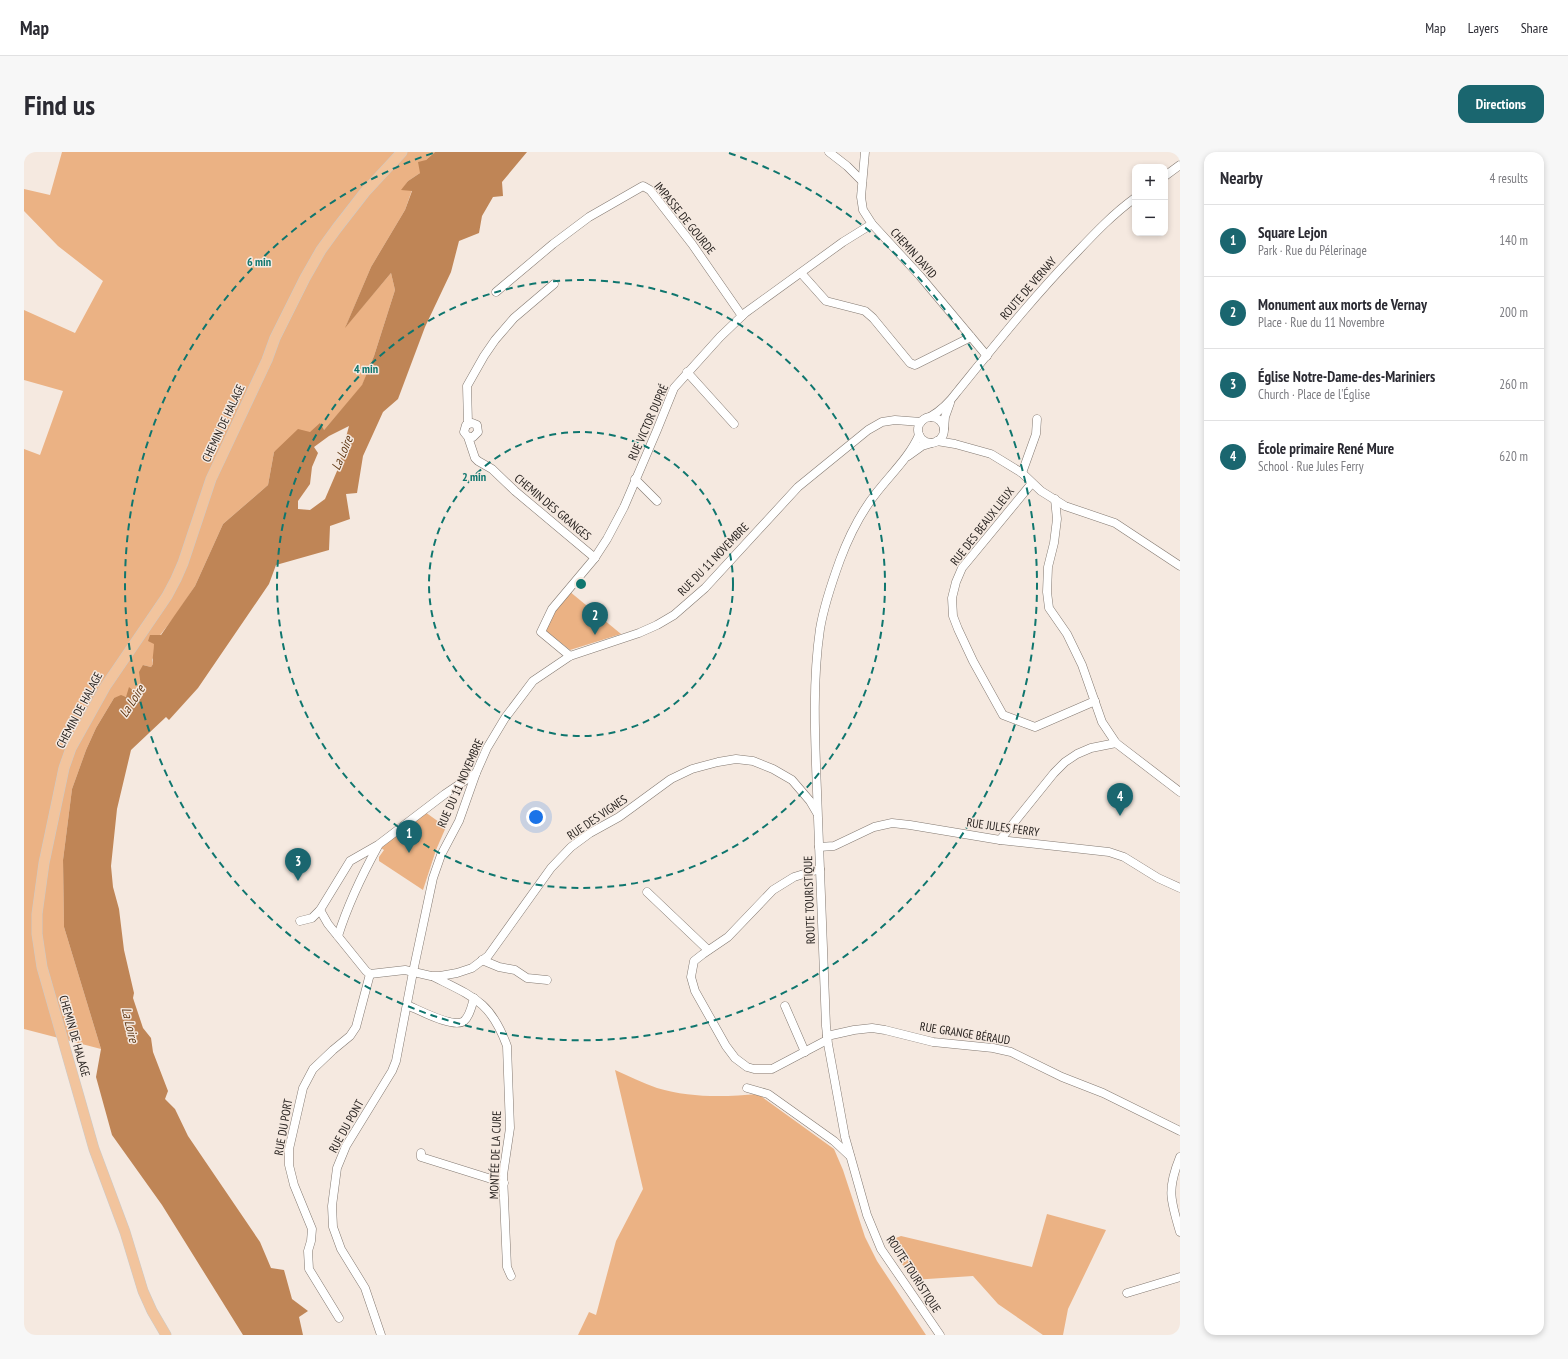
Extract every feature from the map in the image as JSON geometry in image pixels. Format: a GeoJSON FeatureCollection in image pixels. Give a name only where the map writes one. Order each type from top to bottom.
{"type":"FeatureCollection","features":[{"type":"Feature","properties":{"kind":"main road","name":"CHEMIN DE HALAGE"},"geometry":{"type":"LineString","coordinates":[[166,1335],[152,1311],[143,1291],[125,1232],[94,1150],[42,967],[36,934],[36,914],[44,863],[64,768],[71,748],[105,687],[163,602],[176,579],[188,549],[211,479],[305,278],[321,250],[337,228],[365,192],[402,152]]}},
{"type":"Feature","properties":{"kind":"street"},"geometry":{"type":"LineString","coordinates":[[829,152],[847,166],[862,181]]}},
{"type":"Feature","properties":{"kind":"street","name":"CHEMIN DAVID"},"geometry":{"type":"LineString","coordinates":[[864,152],[861,197],[862,210],[872,224],[920,276],[987,356]]}},
{"type":"Feature","properties":{"kind":"street"},"geometry":{"type":"LineString","coordinates":[[1168,174],[1180,165]]}},
{"type":"Feature","properties":{"kind":"street","name":"IMPASSE DE GOURDE"},"geometry":{"type":"LineString","coordinates":[[496,292],[553,244],[589,217],[643,186],[652,193],[692,244],[742,316]]}},
{"type":"Feature","properties":{"kind":"street","name":"ROUTE DE VERNAY"},"geometry":{"type":"LineString","coordinates":[[930,417],[950,403],[957,392],[1056,273],[1098,230],[1132,200]]}},
{"type":"Feature","properties":{"kind":"street","name":"RUE VICTOR DUPRÉ"},"geometry":{"type":"LineString","coordinates":[[570,656],[541,632],[552,609],[595,558],[607,540],[658,430],[674,388],[720,337],[742,316],[843,242],[872,224]]}},
{"type":"Feature","properties":{"kind":"street"},"geometry":{"type":"LineString","coordinates":[[801,273],[826,301],[865,311],[873,318],[910,363],[915,365],[971,337]]}},
{"type":"Feature","properties":{"kind":"street"},"geometry":{"type":"LineString","coordinates":[[468,423],[475,424],[478,430],[476,436],[468,437],[464,432],[464,427],[468,423],[467,386],[484,356],[495,340],[514,318],[554,284]]}},
{"type":"Feature","properties":{"kind":"street"},"geometry":{"type":"LineString","coordinates":[[688,372],[734,424]]}},
{"type":"Feature","properties":{"kind":"street","name":"ROUTE DE VERNAY"},"geometry":{"type":"LineString","coordinates":[[944,431],[950,403]]}},
{"type":"Feature","properties":{"kind":"street"},"geometry":{"type":"LineString","coordinates":[[919,433],[921,422],[930,417],[934,418],[941,422],[944,431],[955,444]]}},
{"type":"Feature","properties":{"kind":"street"},"geometry":{"type":"LineString","coordinates":[[1022,473],[1036,434],[1036,419]]}},
{"type":"Feature","properties":{"kind":"street"},"geometry":{"type":"LineString","coordinates":[[895,420],[919,433],[924,441],[955,444],[991,454],[1022,473],[1041,491],[1065,506],[1115,523],[1180,566]]}},
{"type":"Feature","properties":{"kind":"street","name":"RUE DU 11 NOVEMBRE"},"geometry":{"type":"LineString","coordinates":[[413,972],[433,878],[440,855],[459,821],[476,772],[487,748],[505,718],[532,681],[570,656],[639,633],[674,615],[705,588],[798,487],[868,430],[882,422],[895,420],[921,422]]}},
{"type":"Feature","properties":{"kind":"street"},"geometry":{"type":"LineString","coordinates":[[935,442],[941,438],[944,431]]}},
{"type":"Feature","properties":{"kind":"street","name":"ROUTE TOURISTIQUE"},"geometry":{"type":"LineString","coordinates":[[919,433],[916,441],[903,460],[876,493],[856,525],[840,559],[828,597],[820,628],[816,678],[817,784],[827,1038],[845,1137],[866,1215],[881,1249],[940,1335]]}},
{"type":"Feature","properties":{"kind":"street","name":"CHEMIN DES GRANGES"},"geometry":{"type":"LineString","coordinates":[[468,437],[475,458],[478,461],[492,469],[595,558]]}},
{"type":"Feature","properties":{"kind":"street","name":"ROUTE TOURISTIQUE"},"geometry":{"type":"LineString","coordinates":[[903,460],[922,446],[935,442]]}},
{"type":"Feature","properties":{"kind":"street"},"geometry":{"type":"LineString","coordinates":[[635,479],[657,501]]}},
{"type":"Feature","properties":{"kind":"street","name":"RUE DES BEAUX LIEUX"},"geometry":{"type":"LineString","coordinates":[[1032,483],[962,568],[956,582],[952,598],[953,616],[973,661],[1003,715],[1035,727],[1095,701]]}},
{"type":"Feature","properties":{"kind":"street"},"geometry":{"type":"LineString","coordinates":[[1055,500],[1057,519],[1054,543],[1048,567],[1047,592],[1049,608],[1067,634],[1082,665],[1102,722],[1116,743],[1180,792]]}},
{"type":"Feature","properties":{"kind":"street"},"geometry":{"type":"LineString","coordinates":[[1000,840],[1054,773],[1065,762],[1077,754],[1091,748],[1116,743]]}},
{"type":"Feature","properties":{"kind":"street","name":"RUE DES VIGNES"},"geometry":{"type":"LineString","coordinates":[[370,974],[405,970],[431,976],[457,974],[472,968],[488,956],[551,868],[571,847],[590,833],[625,813],[672,779],[692,769],[736,759],[753,761],[773,769],[792,780],[810,801],[818,815]]}},
{"type":"Feature","properties":{"kind":"street"},"geometry":{"type":"LineString","coordinates":[[300,921],[312,918],[320,910],[350,861],[378,845],[444,794],[476,772]]}},
{"type":"Feature","properties":{"kind":"street"},"geometry":{"type":"LineString","coordinates":[[797,785],[812,788],[817,784]]}},
{"type":"Feature","properties":{"kind":"street","name":"RUE JULES FERRY"},"geometry":{"type":"LineString","coordinates":[[819,847],[834,846],[874,827],[892,824],[910,825],[1000,840],[1109,852],[1124,857],[1158,878],[1180,888]]}},
{"type":"Feature","properties":{"kind":"street"},"geometry":{"type":"LineString","coordinates":[[338,936],[344,914],[378,845]]}},
{"type":"Feature","properties":{"kind":"street","name":"RUE GRANGE BÉRAUD"},"geometry":{"type":"LineString","coordinates":[[820,869],[794,877],[773,890],[728,937],[694,961],[691,977],[695,991],[726,1046],[735,1058],[742,1064],[754,1069],[772,1069],[805,1052],[827,1038],[854,1030],[872,1028],[933,1042],[993,1048],[1011,1052],[1062,1077],[1103,1093],[1180,1131]]}},
{"type":"Feature","properties":{"kind":"street"},"geometry":{"type":"LineString","coordinates":[[647,892],[708,950]]}},
{"type":"Feature","properties":{"kind":"street"},"geometry":{"type":"LineString","coordinates":[[320,910],[328,924],[366,972],[370,974]]}},
{"type":"Feature","properties":{"kind":"street"},"geometry":{"type":"LineString","coordinates":[[482,960],[499,967],[515,970],[527,978],[547,980]]}},
{"type":"Feature","properties":{"kind":"street","name":"RUE DU PONT"},"geometry":{"type":"LineString","coordinates":[[381,1335],[365,1288],[341,1249],[332,1227],[332,1206],[337,1168],[346,1146],[392,1071],[396,1061],[413,972]]}},
{"type":"Feature","properties":{"kind":"street","name":"RUE DU PORT"},"geometry":{"type":"LineString","coordinates":[[339,1318],[309,1269],[308,1251],[312,1229],[294,1185],[289,1165],[289,1149],[303,1088],[313,1069],[350,1036],[356,1027],[370,974]]}},
{"type":"Feature","properties":{"kind":"street","name":"MONTÉE DE LA CURE"},"geometry":{"type":"LineString","coordinates":[[431,976],[474,998],[490,1013],[507,1046],[510,1128],[505,1160],[504,1183],[507,1267],[511,1276]]}},
{"type":"Feature","properties":{"kind":"street"},"geometry":{"type":"LineString","coordinates":[[407,1006],[449,1023],[459,1024],[468,1017],[474,998]]}},
{"type":"Feature","properties":{"kind":"street"},"geometry":{"type":"LineString","coordinates":[[785,1006],[805,1052]]}},
{"type":"Feature","properties":{"kind":"street"},"geometry":{"type":"LineString","coordinates":[[747,1088],[768,1094],[834,1140],[850,1156]]}},
{"type":"Feature","properties":{"kind":"street"},"geometry":{"type":"LineString","coordinates":[[420,1153],[421,1157],[504,1183]]}},
{"type":"Feature","properties":{"kind":"street"},"geometry":{"type":"LineString","coordinates":[[1180,1157],[1172,1178],[1170,1198],[1180,1232]]}},
{"type":"Feature","properties":{"kind":"street"},"geometry":{"type":"LineString","coordinates":[[1127,1294],[1180,1277]]}},
{"type":"Feature","properties":{"kind":"shaded area"},"geometry":{"type":"Polygon","coordinates":[[[62,152],[435,152],[426,160],[420,173],[408,181],[402,190],[412,190],[405,210],[371,267],[346,326],[391,273],[395,290],[374,356],[362,386],[324,430],[310,432],[274,452],[268,485],[223,524],[195,586],[175,616],[154,643],[155,654],[152,660],[153,664],[151,667],[143,665],[142,695],[114,698],[96,728],[86,750],[72,789],[63,860],[64,927],[101,1049],[24,1029],[24,449],[40,455],[63,391],[24,380],[24,310],[75,333],[103,281],[58,246],[24,211],[24,189],[50,195],[62,152]]]}},
{"type":"Feature","properties":{"kind":"shaded area"},"geometry":{"type":"Polygon","coordinates":[[[569,591],[621,634],[570,650],[546,631],[554,611],[569,591]]]}},
{"type":"Feature","properties":{"kind":"shaded area"},"geometry":{"type":"Polygon","coordinates":[[[425,812],[446,827],[436,850],[423,890],[379,861],[379,857],[384,850],[381,848],[425,812]]]}},
{"type":"Feature","properties":{"kind":"shaded area"},"geometry":{"type":"Polygon","coordinates":[[[615,1070],[657,1088],[682,1094],[733,1096],[758,1094],[834,1149],[843,1170],[865,1237],[877,1261],[926,1335],[578,1335],[589,1312],[596,1315],[616,1241],[643,1189],[615,1070]]]}},
{"type":"Feature","properties":{"kind":"shaded area"},"geometry":{"type":"Polygon","coordinates":[[[1047,1214],[1106,1230],[1068,1309],[1063,1335],[1043,1335],[998,1304],[973,1276],[912,1280],[888,1241],[901,1236],[1032,1267],[1047,1214]]]}},
{"type":"Feature","properties":{"kind":"water","name":"La Loire"},"geometry":{"type":"Polygon","coordinates":[[[435,152],[527,152],[502,182],[503,196],[493,197],[482,216],[479,233],[459,241],[451,272],[425,327],[398,399],[383,412],[363,456],[357,493],[346,494],[350,519],[330,526],[329,550],[276,565],[269,584],[198,688],[169,720],[166,717],[131,750],[117,809],[111,866],[113,887],[119,909],[124,950],[134,993],[133,998],[143,1028],[151,1038],[153,1052],[168,1091],[165,1099],[175,1109],[188,1136],[260,1242],[271,1268],[284,1270],[292,1299],[308,1311],[299,1317],[303,1335],[243,1335],[162,1205],[112,1135],[96,1077],[101,1049],[64,927],[63,860],[72,789],[86,750],[96,728],[114,698],[121,695],[126,697],[129,687],[137,694],[142,694],[139,672],[143,665],[151,667],[153,664],[154,644],[148,641],[150,635],[161,635],[195,586],[223,524],[268,485],[274,452],[298,429],[310,432],[320,423],[324,430],[362,385],[374,356],[395,290],[391,273],[345,328],[371,267],[405,210],[412,191],[401,190],[408,181],[420,173],[418,162],[426,160],[435,152]],[[349,426],[329,436],[314,447],[318,453],[312,467],[310,484],[298,501],[298,509],[310,510],[325,499],[337,471],[349,426]]]}},
{"type":"Feature","properties":{"kind":"place","name":"Monument aux morts de Vernay"},"geometry":{"type":"Point","coordinates":[595,635]}},
{"type":"Feature","properties":{"kind":"place","name":"École primaire René Mure"},"geometry":{"type":"Point","coordinates":[1120,816]}},
{"type":"Feature","properties":{"kind":"place","name":"Square Lejon"},"geometry":{"type":"Point","coordinates":[409,853]}},
{"type":"Feature","properties":{"kind":"place","name":"Église Notre-Dame-des-Mariniers"},"geometry":{"type":"Point","coordinates":[298,881]}}]}
